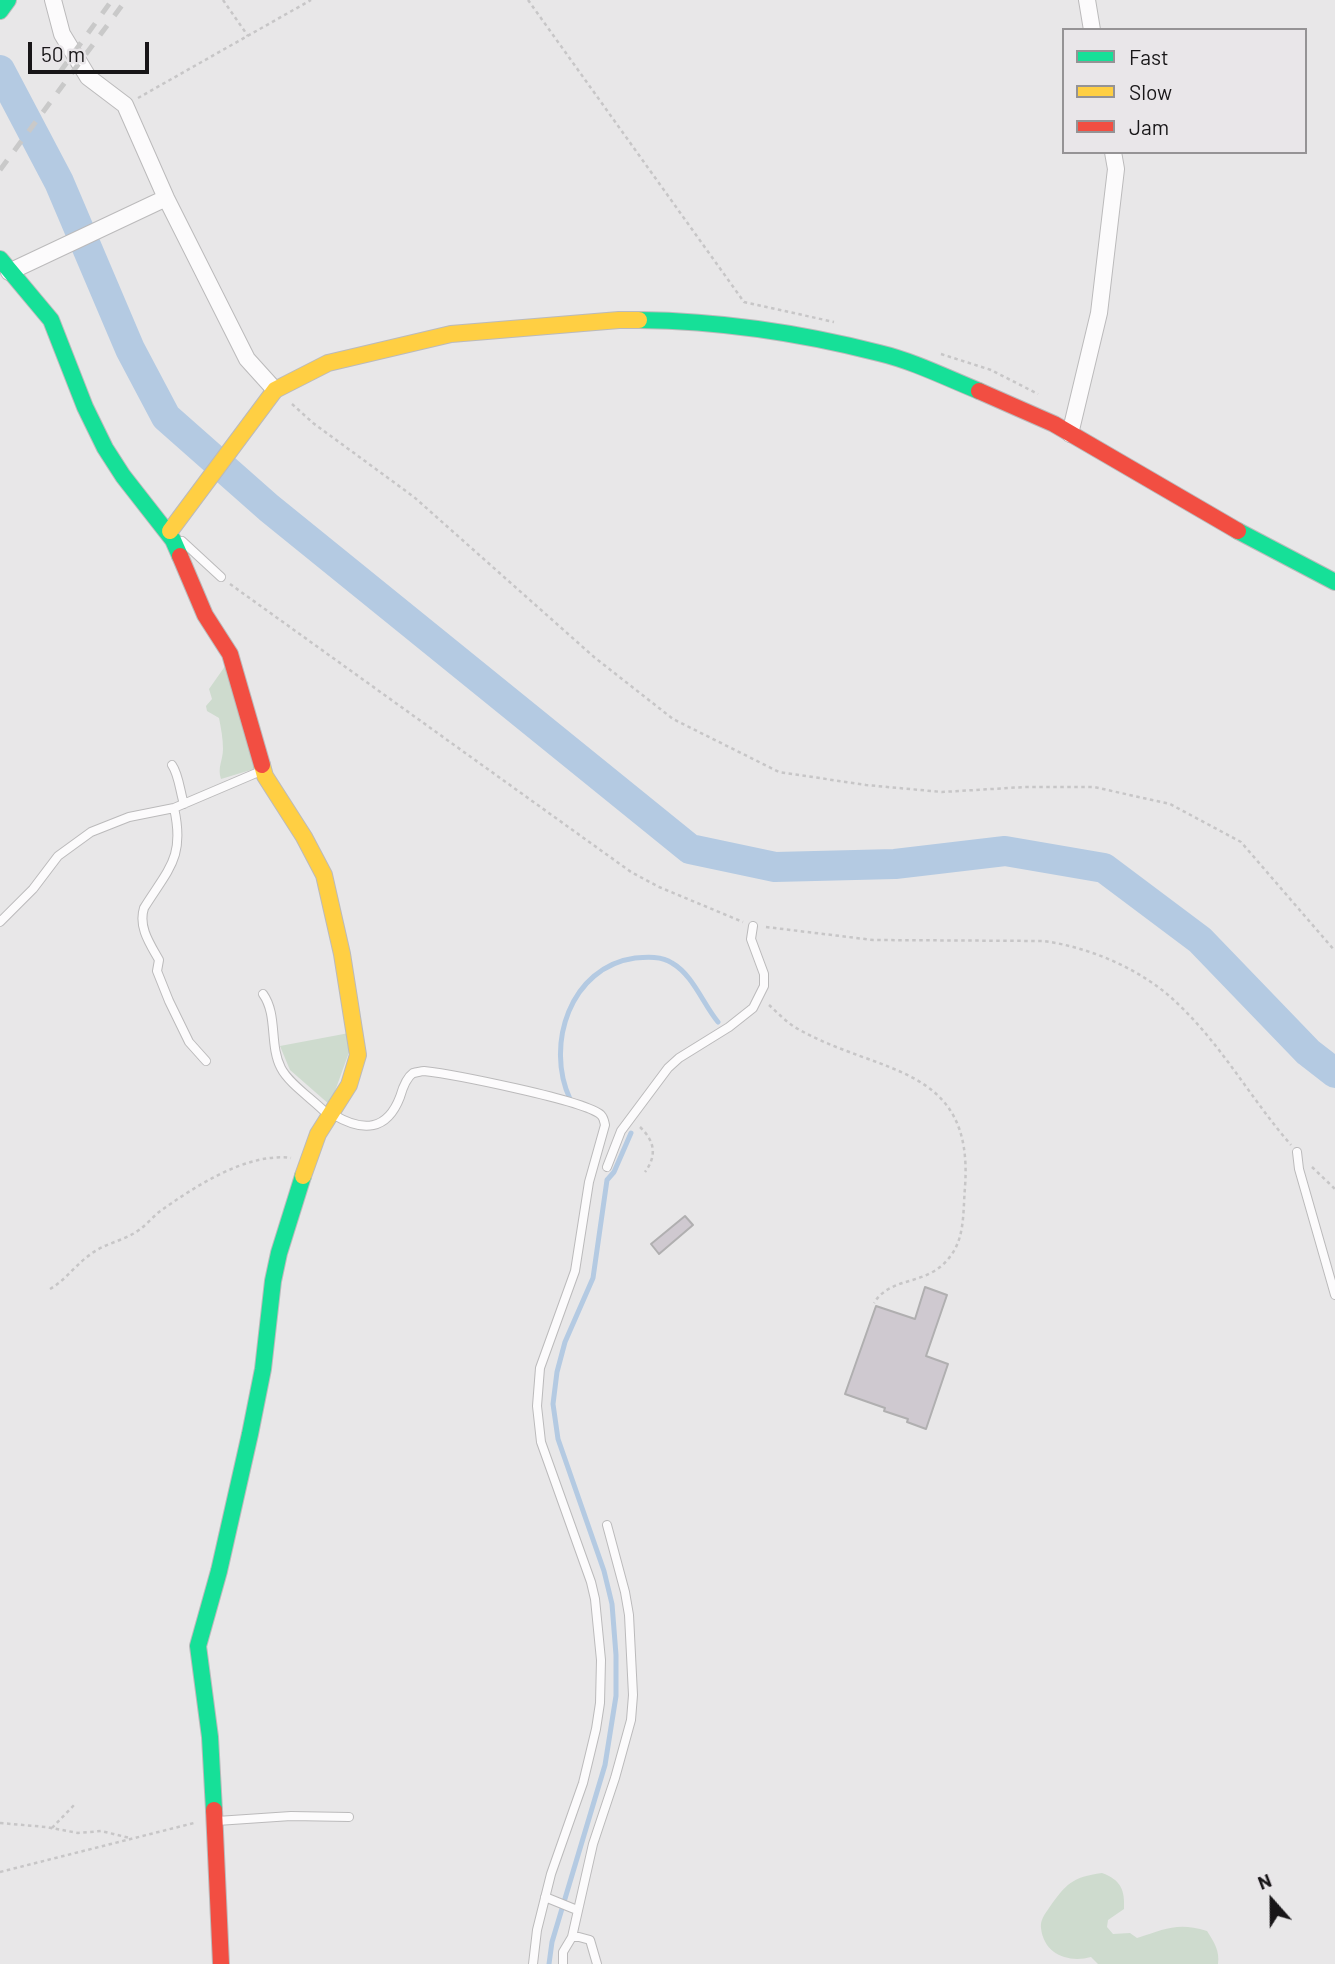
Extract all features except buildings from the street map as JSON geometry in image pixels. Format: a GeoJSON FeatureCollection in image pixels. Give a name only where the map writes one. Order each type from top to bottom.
{"type":"FeatureCollection","features":[{"type":"Feature","properties":{"kind":"main road"},"geometry":{"type":"LineString","coordinates":[[0,11],[8,0]]}},
{"type":"Feature","properties":{"kind":"main road"},"geometry":{"type":"LineString","coordinates":[[4,265],[51,320],[85,407],[105,449],[139,497],[167,528],[212,628],[233,662],[263,769],[321,868],[342,954],[358,1055],[348,1085],[318,1134],[293,1204],[273,1282],[263,1369],[250,1434],[219,1571],[198,1646],[210,1737],[221,1964]]}},
{"type":"Feature","properties":{"kind":"main road"},"geometry":{"type":"LineString","coordinates":[[167,528],[183,513],[275,390],[328,363],[451,334],[619,320],[687,321],[781,333],[881,353],[985,394],[1070,433],[1231,527],[1335,582]]}},
{"type":"Feature","properties":{"kind":"street"},"geometry":{"type":"LineString","coordinates":[[53,0],[62,34],[88,76],[125,105],[166,198],[247,359],[275,390]]}},
{"type":"Feature","properties":{"kind":"street"},"geometry":{"type":"LineString","coordinates":[[1087,0],[1092,28]]}},
{"type":"Feature","properties":{"kind":"street"},"geometry":{"type":"LineString","coordinates":[[1070,433],[1099,313],[1116,169],[1113,154]]}},
{"type":"Feature","properties":{"kind":"street"},"geometry":{"type":"LineString","coordinates":[[4,265],[166,198]]}},
{"type":"Feature","properties":{"kind":"lane"},"geometry":{"type":"LineString","coordinates":[[167,528],[221,577]]}},
{"type":"Feature","properties":{"kind":"lane"},"geometry":{"type":"LineString","coordinates":[[173,765],[184,804]]}},
{"type":"Feature","properties":{"kind":"lane"},"geometry":{"type":"LineString","coordinates":[[0,922],[33,889],[58,856],[91,832],[129,817],[174,808],[263,769]]}},
{"type":"Feature","properties":{"kind":"lane"},"geometry":{"type":"LineString","coordinates":[[174,808],[179,836],[177,852],[144,908],[141,918],[145,934],[159,960],[157,971],[165,992],[189,1042],[206,1061]]}},
{"type":"Feature","properties":{"kind":"lane"},"geometry":{"type":"LineString","coordinates":[[607,1167],[621,1131],[668,1068],[742,1018],[753,1007],[764,986],[764,974],[751,939],[752,926]]}},
{"type":"Feature","properties":{"kind":"lane"},"geometry":{"type":"LineString","coordinates":[[263,994],[269,1003],[273,1041],[282,1070],[330,1115],[345,1121],[361,1125],[384,1122],[396,1107],[408,1079],[413,1073],[424,1071],[583,1106],[600,1114],[604,1119],[605,1125],[589,1182],[576,1271],[540,1368],[537,1406],[541,1441],[591,1582],[598,1618],[602,1680],[591,1752],[545,1897],[533,1964]]}},
{"type":"Feature","properties":{"kind":"lane"},"geometry":{"type":"LineString","coordinates":[[1297,1152],[1299,1169],[1335,1295]]}},
{"type":"Feature","properties":{"kind":"lane"},"geometry":{"type":"LineString","coordinates":[[562,1964],[564,1952],[572,1937],[593,1844],[625,1745],[633,1695],[631,1639],[625,1592],[607,1525]]}},
{"type":"Feature","properties":{"kind":"lane"},"geometry":{"type":"LineString","coordinates":[[215,1821],[291,1816],[349,1817]]}},
{"type":"Feature","properties":{"kind":"lane"},"geometry":{"type":"LineString","coordinates":[[545,1897],[577,1910]]}},
{"type":"Feature","properties":{"kind":"lane"},"geometry":{"type":"LineString","coordinates":[[572,1937],[590,1940],[597,1964]]}},
{"type":"Feature","properties":{"kind":"path"},"geometry":{"type":"LineString","coordinates":[[223,0],[248,36]]}},
{"type":"Feature","properties":{"kind":"path"},"geometry":{"type":"LineString","coordinates":[[125,105],[311,0]]}},
{"type":"Feature","properties":{"kind":"path"},"geometry":{"type":"LineString","coordinates":[[528,0],[744,302],[838,323]]}},
{"type":"Feature","properties":{"kind":"path"},"geometry":{"type":"LineString","coordinates":[[941,353],[991,370],[1039,395]]}},
{"type":"Feature","properties":{"kind":"path"},"geometry":{"type":"LineString","coordinates":[[275,390],[313,422],[414,497],[594,657],[673,719],[779,772],[866,785],[942,792],[1025,787],[1094,787],[1170,804],[1241,842],[1335,951]]}},
{"type":"Feature","properties":{"kind":"path"},"geometry":{"type":"LineString","coordinates":[[221,577],[631,872],[660,887],[752,926],[873,940],[1043,941],[1110,960],[1156,986],[1184,1009],[1297,1152],[1335,1189]]}},
{"type":"Feature","properties":{"kind":"path"},"geometry":{"type":"LineString","coordinates":[[759,996],[796,1028],[917,1080],[942,1098],[958,1123],[966,1168],[960,1242],[942,1268],[929,1276],[884,1289],[874,1303]]}},
{"type":"Feature","properties":{"kind":"path"},"geometry":{"type":"LineString","coordinates":[[630,1121],[647,1133],[654,1149],[650,1165],[645,1172]]}},
{"type":"Feature","properties":{"kind":"path"},"geometry":{"type":"LineString","coordinates":[[50,1289],[94,1251],[136,1232],[161,1211],[237,1167],[274,1156],[307,1163]]}},
{"type":"Feature","properties":{"kind":"path"},"geometry":{"type":"LineString","coordinates":[[52,1829],[75,1804]]}},
{"type":"Feature","properties":{"kind":"path"},"geometry":{"type":"LineString","coordinates":[[0,1872],[190,1823],[215,1821]]}},
{"type":"Feature","properties":{"kind":"path"},"geometry":{"type":"LineString","coordinates":[[0,1823],[78,1833],[101,1831],[134,1839]]}},
{"type":"Feature","properties":{"kind":"green space"},"geometry":{"type":"Polygon","coordinates":[[[228,662],[254,769],[221,779],[223,745],[219,718],[207,711],[206,706],[212,699],[209,689],[228,662]]]}},
{"type":"Feature","properties":{"kind":"green space"},"geometry":{"type":"Polygon","coordinates":[[[349,1033],[352,1044],[330,1105],[290,1070],[280,1046],[349,1033]]]}},
{"type":"Feature","properties":{"kind":"green space"},"geometry":{"type":"Polygon","coordinates":[[[1102,1873],[1118,1882],[1124,1896],[1124,1909],[1108,1920],[1107,1927],[1113,1934],[1130,1933],[1137,1938],[1164,1929],[1197,1928],[1207,1931],[1214,1943],[1218,1964],[1098,1964],[1091,1957],[1066,1958],[1052,1951],[1041,1928],[1046,1913],[1071,1883],[1102,1873]]]}},
{"type":"Feature","properties":{"kind":"waterway"},"geometry":{"type":"LineString","coordinates":[[0,70],[59,182],[130,349],[166,417],[269,508],[690,849],[775,867],[895,864],[1005,851],[1104,868],[1200,940],[1308,1052],[1335,1073]]}},
{"type":"Feature","properties":{"kind":"waterway"},"geometry":{"type":"LineString","coordinates":[[570,1099],[563,1078],[560,1055],[562,1033],[579,992],[594,976],[613,964],[635,958],[668,961],[692,982],[718,1022]]}},
{"type":"Feature","properties":{"kind":"waterway"},"geometry":{"type":"LineString","coordinates":[[549,1964],[552,1942],[605,1765],[616,1696],[612,1604],[604,1571],[558,1439],[553,1404],[557,1372],[565,1342],[593,1278],[607,1180],[614,1172],[631,1133]]}},
{"type":"Feature","properties":{"kind":"railway"},"geometry":{"type":"LineString","coordinates":[[60,72],[112,0]]}},
{"type":"Feature","properties":{"kind":"railway"},"geometry":{"type":"LineString","coordinates":[[0,170],[126,0]]}},
{"type":"Feature","properties":{"kind":"traffic: fast"},"geometry":{"type":"LineString","coordinates":[[0,11],[8,0]]}},
{"type":"Feature","properties":{"kind":"traffic: fast"},"geometry":{"type":"LineString","coordinates":[[0,259],[51,320],[85,407],[105,448],[123,476],[173,540],[180,556]]}},
{"type":"Feature","properties":{"kind":"traffic: fast"},"geometry":{"type":"LineString","coordinates":[[639,320],[760,329],[820,340],[904,360],[979,391]]}},
{"type":"Feature","properties":{"kind":"traffic: fast"},"geometry":{"type":"LineString","coordinates":[[1238,531],[1335,582]]}},
{"type":"Feature","properties":{"kind":"traffic: fast"},"geometry":{"type":"LineString","coordinates":[[214,1810],[210,1737],[198,1646],[219,1571],[250,1434],[263,1369],[273,1281],[279,1253],[303,1176]]}},
{"type":"Feature","properties":{"kind":"traffic: slow"},"geometry":{"type":"LineString","coordinates":[[170,531],[275,390],[328,363],[451,334],[639,320]]}},
{"type":"Feature","properties":{"kind":"traffic: slow"},"geometry":{"type":"LineString","coordinates":[[262,765],[265,776],[304,837],[324,875],[342,954],[358,1055],[349,1085],[318,1134],[303,1176]]}},
{"type":"Feature","properties":{"kind":"traffic: jam"},"geometry":{"type":"LineString","coordinates":[[979,391],[1054,424],[1238,531]]}},
{"type":"Feature","properties":{"kind":"traffic: jam"},"geometry":{"type":"LineString","coordinates":[[180,556],[205,615],[230,654],[262,765]]}},
{"type":"Feature","properties":{"kind":"traffic: jam"},"geometry":{"type":"LineString","coordinates":[[214,1810],[221,1964]]}}]}
